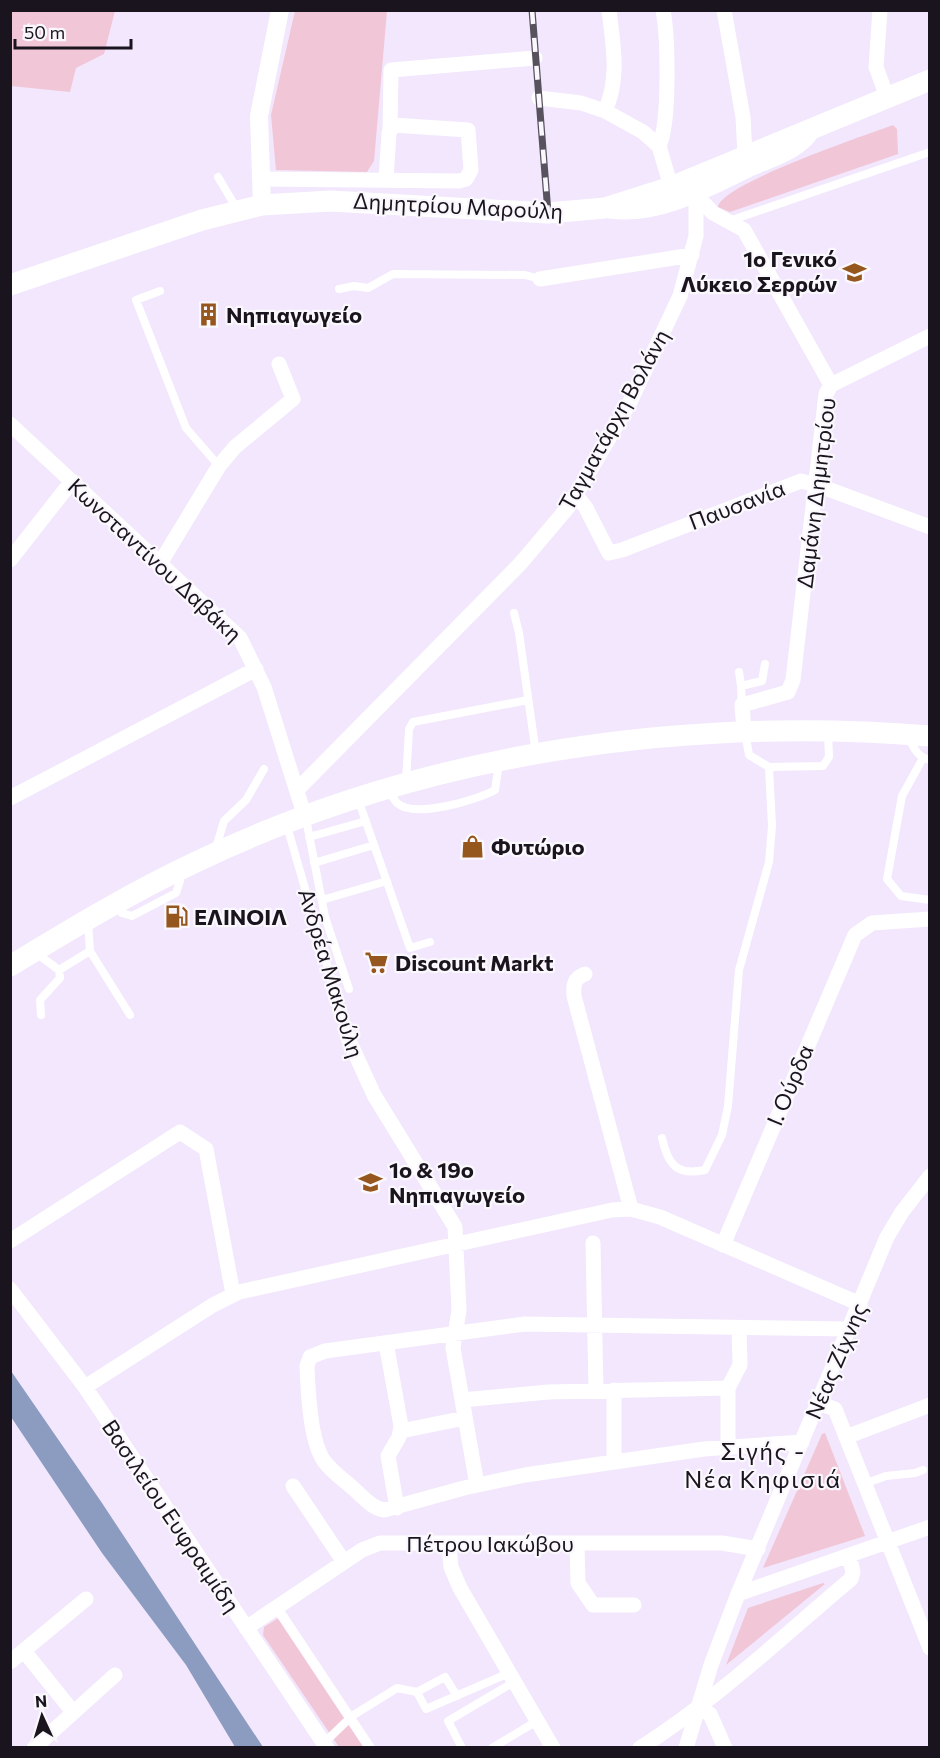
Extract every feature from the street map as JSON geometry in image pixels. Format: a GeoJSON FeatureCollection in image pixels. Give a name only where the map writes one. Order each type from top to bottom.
{"type":"FeatureCollection","features":[{"type":"Feature","properties":{"kind":"main road","name":"Δημητρίου Μαρούλη"},"geometry":{"type":"LineString","coordinates":[[10,285],[237,210],[262,205],[341,201],[548,213],[605,208],[671,187],[930,80]]}},
{"type":"Feature","properties":{"kind":"main road"},"geometry":{"type":"LineString","coordinates":[[10,966],[88,919],[215,853],[300,826],[358,799],[397,787],[536,754],[629,740],[744,731],[828,731],[930,736]]}},
{"type":"Feature","properties":{"kind":"street"},"geometry":{"type":"LineString","coordinates":[[262,205],[259,116],[279,10]]}},
{"type":"Feature","properties":{"kind":"street"},"geometry":{"type":"LineString","coordinates":[[605,111],[612,91],[615,68],[609,10]]}},
{"type":"Feature","properties":{"kind":"street"},"geometry":{"type":"LineString","coordinates":[[659,146],[664,134],[665,111],[663,10]]}},
{"type":"Feature","properties":{"kind":"street"},"geometry":{"type":"LineString","coordinates":[[724,10],[743,117],[745,156]]}},
{"type":"Feature","properties":{"kind":"street"},"geometry":{"type":"LineString","coordinates":[[880,10],[876,67],[887,97]]}},
{"type":"Feature","properties":{"kind":"street"},"geometry":{"type":"LineString","coordinates":[[386,179],[391,70],[535,58]]}},
{"type":"Feature","properties":{"kind":"street"},"geometry":{"type":"LineString","coordinates":[[539,98],[581,103],[605,111],[649,136],[659,146],[671,187]]}},
{"type":"Feature","properties":{"kind":"street"},"geometry":{"type":"LineString","coordinates":[[260,179],[386,179],[455,182],[466,179],[471,170],[468,132],[465,129],[397,124],[390,130]]}},
{"type":"Feature","properties":{"kind":"street"},"geometry":{"type":"LineString","coordinates":[[605,208],[613,211],[630,211],[696,195],[788,152],[806,140],[815,127]]}},
{"type":"Feature","properties":{"kind":"street","name":"Δαμάνη Δημητρίου"},"geometry":{"type":"LineString","coordinates":[[696,195],[713,213],[740,227],[746,233],[831,385],[826,394],[817,485],[791,688],[780,695],[742,705]]}},
{"type":"Feature","properties":{"kind":"street","name":"Ταγματάρχη Βολάνη"},"geometry":{"type":"LineString","coordinates":[[297,790],[534,548],[576,495],[630,402],[681,296],[697,228],[696,195]]}},
{"type":"Feature","properties":{"kind":"street"},"geometry":{"type":"LineString","coordinates":[[540,279],[692,255]]}},
{"type":"Feature","properties":{"kind":"street"},"geometry":{"type":"LineString","coordinates":[[831,385],[930,336]]}},
{"type":"Feature","properties":{"kind":"street"},"geometry":{"type":"LineString","coordinates":[[159,565],[219,466],[235,447],[293,399],[279,364]]}},
{"type":"Feature","properties":{"kind":"street","name":"Κωνσταντίνου Δαβάκη"},"geometry":{"type":"LineString","coordinates":[[10,424],[159,565],[235,632],[247,649],[256,669],[297,790],[300,826]]}},
{"type":"Feature","properties":{"kind":"street"},"geometry":{"type":"LineString","coordinates":[[10,560],[72,481]]}},
{"type":"Feature","properties":{"kind":"street","name":"Παυσανία"},"geometry":{"type":"LineString","coordinates":[[576,495],[586,508],[607,552],[611,553],[801,481],[930,527]]}},
{"type":"Feature","properties":{"kind":"street"},"geometry":{"type":"LineString","coordinates":[[10,798],[256,669]]}},
{"type":"Feature","properties":{"kind":"street"},"geometry":{"type":"LineString","coordinates":[[742,705],[744,731]]}},
{"type":"Feature","properties":{"kind":"street","name":"Ι. Ούρδα"},"geometry":{"type":"LineString","coordinates":[[723,1245],[855,935],[872,923],[930,919]]}},
{"type":"Feature","properties":{"kind":"street"},"geometry":{"type":"LineString","coordinates":[[585,974],[579,976],[574,984],[574,996],[632,1209]]}},
{"type":"Feature","properties":{"kind":"street","name":"Ανδρέα Μακούλη"},"geometry":{"type":"LineString","coordinates":[[348,1038],[374,1095],[452,1222],[457,1243],[459,1310],[453,1348],[477,1485]]}},
{"type":"Feature","properties":{"kind":"street"},"geometry":{"type":"LineString","coordinates":[[10,1241],[180,1132],[206,1149],[232,1294]]}},
{"type":"Feature","properties":{"kind":"street","name":"Νέας Ζίχνης"},"geometry":{"type":"LineString","coordinates":[[686,1748],[697,1708],[738,1594],[892,1227],[929,1178]]}},
{"type":"Feature","properties":{"kind":"street"},"geometry":{"type":"LineString","coordinates":[[85,1387],[232,1294],[599,1211],[632,1209],[660,1217],[860,1304]]}},
{"type":"Feature","properties":{"kind":"street"},"geometry":{"type":"LineString","coordinates":[[593,1243],[596,1390]]}},
{"type":"Feature","properties":{"kind":"street","name":"Βασιλείου Ευφραιμίδη"},"geometry":{"type":"LineString","coordinates":[[10,1289],[85,1387],[325,1745]]}},
{"type":"Feature","properties":{"kind":"street"},"geometry":{"type":"LineString","coordinates":[[397,1508],[388,1456],[401,1431],[386,1343],[525,1324],[595,1327],[849,1329]]}},
{"type":"Feature","properties":{"kind":"street"},"geometry":{"type":"LineString","coordinates":[[728,1447],[728,1388],[740,1365],[740,1328]]}},
{"type":"Feature","properties":{"kind":"street","name":"Πέτρου Ιακώβου"},"geometry":{"type":"LineString","coordinates":[[386,1343],[320,1353],[310,1358],[307,1366],[314,1432],[321,1455],[330,1468],[380,1509],[397,1508],[477,1485],[614,1462],[728,1447],[802,1442]]}},
{"type":"Feature","properties":{"kind":"street"},"geometry":{"type":"LineString","coordinates":[[462,1400],[530,1393],[596,1390],[728,1388]]}},
{"type":"Feature","properties":{"kind":"street"},"geometry":{"type":"LineString","coordinates":[[614,1390],[614,1462]]}},
{"type":"Feature","properties":{"kind":"street"},"geometry":{"type":"LineString","coordinates":[[818,1403],[835,1409],[930,1648]]}},
{"type":"Feature","properties":{"kind":"street"},"geometry":{"type":"LineString","coordinates":[[846,1437],[930,1405]]}},
{"type":"Feature","properties":{"kind":"street"},"geometry":{"type":"LineString","coordinates":[[401,1431],[465,1418]]}},
{"type":"Feature","properties":{"kind":"street"},"geometry":{"type":"LineString","coordinates":[[293,1486],[344,1562]]}},
{"type":"Feature","properties":{"kind":"street"},"geometry":{"type":"LineString","coordinates":[[738,1594],[930,1527]]}},
{"type":"Feature","properties":{"kind":"street","name":"Πέτρου Ιακώβου"},"geometry":{"type":"LineString","coordinates":[[246,1628],[344,1562],[380,1543],[449,1545],[722,1543],[758,1549]]}},
{"type":"Feature","properties":{"kind":"street"},"geometry":{"type":"LineString","coordinates":[[449,1545],[455,1577],[553,1748]]}},
{"type":"Feature","properties":{"kind":"street"},"geometry":{"type":"LineString","coordinates":[[577,1545],[578,1583],[593,1605],[633,1605]]}},
{"type":"Feature","properties":{"kind":"street"},"geometry":{"type":"LineString","coordinates":[[640,1748],[697,1708],[851,1579],[853,1572],[849,1555]]}},
{"type":"Feature","properties":{"kind":"street"},"geometry":{"type":"LineString","coordinates":[[10,1662],[86,1599]]}},
{"type":"Feature","properties":{"kind":"street"},"geometry":{"type":"LineString","coordinates":[[277,1608],[352,1716],[370,1748]]}},
{"type":"Feature","properties":{"kind":"street"},"geometry":{"type":"LineString","coordinates":[[24,1651],[73,1712]]}},
{"type":"Feature","properties":{"kind":"street"},"geometry":{"type":"LineString","coordinates":[[34,1748],[115,1675]]}},
{"type":"Feature","properties":{"kind":"street"},"geometry":{"type":"LineString","coordinates":[[697,1708],[710,1714],[725,1748]]}},
{"type":"Feature","properties":{"kind":"lane"},"geometry":{"type":"LineString","coordinates":[[727,222],[930,152]]}},
{"type":"Feature","properties":{"kind":"lane"},"geometry":{"type":"LineString","coordinates":[[218,177],[228,190],[237,210]]}},
{"type":"Feature","properties":{"kind":"lane"},"geometry":{"type":"LineString","coordinates":[[339,289],[354,286],[368,288],[393,274],[525,275],[540,279]]}},
{"type":"Feature","properties":{"kind":"lane"},"geometry":{"type":"LineString","coordinates":[[160,291],[136,300],[186,428],[219,466]]}},
{"type":"Feature","properties":{"kind":"lane"},"geometry":{"type":"LineString","coordinates":[[514,613],[519,633],[536,754]]}},
{"type":"Feature","properties":{"kind":"lane"},"geometry":{"type":"LineString","coordinates":[[741,686],[762,681],[765,664]]}},
{"type":"Feature","properties":{"kind":"lane"},"geometry":{"type":"LineString","coordinates":[[739,672],[742,705]]}},
{"type":"Feature","properties":{"kind":"lane"},"geometry":{"type":"LineString","coordinates":[[499,762],[495,790],[485,795],[436,808],[407,808],[398,804],[397,787],[409,729],[413,722],[528,700]]}},
{"type":"Feature","properties":{"kind":"lane"},"geometry":{"type":"LineString","coordinates":[[744,731],[747,752],[769,766],[823,766],[829,758],[828,731]]}},
{"type":"Feature","properties":{"kind":"lane"},"geometry":{"type":"LineString","coordinates":[[908,734],[915,751],[926,759],[902,796],[887,879],[901,896],[930,900]]}},
{"type":"Feature","properties":{"kind":"lane"},"geometry":{"type":"LineString","coordinates":[[662,1138],[666,1155],[674,1166],[688,1173],[705,1170],[722,1136],[728,1106],[739,970],[769,862],[772,826],[769,766]]}},
{"type":"Feature","properties":{"kind":"lane"},"geometry":{"type":"LineString","coordinates":[[215,853],[224,821],[246,800],[264,769]]}},
{"type":"Feature","properties":{"kind":"lane"},"geometry":{"type":"LineString","coordinates":[[358,799],[410,948],[430,942]]}},
{"type":"Feature","properties":{"kind":"lane"},"geometry":{"type":"LineString","coordinates":[[349,989],[322,900],[314,863],[300,826],[366,821]]}},
{"type":"Feature","properties":{"kind":"lane","name":"Ανδρέα Μακούλη"},"geometry":{"type":"LineString","coordinates":[[300,826],[348,1038]]}},
{"type":"Feature","properties":{"kind":"lane"},"geometry":{"type":"LineString","coordinates":[[314,863],[374,845]]}},
{"type":"Feature","properties":{"kind":"lane"},"geometry":{"type":"LineString","coordinates":[[122,913],[132,916],[176,893],[180,881]]}},
{"type":"Feature","properties":{"kind":"lane"},"geometry":{"type":"LineString","coordinates":[[322,900],[387,881]]}},
{"type":"Feature","properties":{"kind":"lane"},"geometry":{"type":"LineString","coordinates":[[88,919],[90,951],[130,1015]]}},
{"type":"Feature","properties":{"kind":"lane"},"geometry":{"type":"LineString","coordinates":[[59,970],[90,951]]}},
{"type":"Feature","properties":{"kind":"lane"},"geometry":{"type":"LineString","coordinates":[[34,952],[59,970],[60,981],[40,1000],[41,1015]]}},
{"type":"Feature","properties":{"kind":"lane"},"geometry":{"type":"LineString","coordinates":[[864,1484],[886,1476],[923,1470]]}},
{"type":"Feature","properties":{"kind":"lane"},"geometry":{"type":"LineString","coordinates":[[325,1745],[352,1716],[397,1688],[417,1692],[445,1677],[457,1696]]}},
{"type":"Feature","properties":{"kind":"lane"},"geometry":{"type":"LineString","coordinates":[[417,1692],[426,1709],[511,1677]]}},
{"type":"Feature","properties":{"kind":"lane"},"geometry":{"type":"LineString","coordinates":[[462,1748],[447,1721],[511,1677]]}},
{"type":"Feature","properties":{"kind":"lane"},"geometry":{"type":"LineString","coordinates":[[492,1748],[537,1721]]}},
{"type":"Feature","properties":{"kind":"shaded area"},"geometry":{"type":"Polygon","coordinates":[[[11,10],[115,11],[104,54],[76,68],[70,92],[11,86],[11,10]]]}},
{"type":"Feature","properties":{"kind":"shaded area"},"geometry":{"type":"Polygon","coordinates":[[[295,11],[387,11],[374,161],[367,172],[276,170],[271,115],[295,11]]]}},
{"type":"Feature","properties":{"kind":"shaded area"},"geometry":{"type":"Polygon","coordinates":[[[893,125],[897,129],[898,154],[730,212],[718,207],[725,197],[768,174],[796,161],[893,125]]]}},
{"type":"Feature","properties":{"kind":"shaded area"},"geometry":{"type":"Polygon","coordinates":[[[825,1433],[865,1536],[763,1568],[822,1434],[825,1433]]]}},
{"type":"Feature","properties":{"kind":"shaded area"},"geometry":{"type":"Polygon","coordinates":[[[825,1584],[726,1665],[748,1608],[825,1584]]]}},
{"type":"Feature","properties":{"kind":"shaded area"},"geometry":{"type":"Polygon","coordinates":[[[280,1617],[366,1747],[339,1747],[263,1635],[264,1627],[280,1617]]]}},
{"type":"Feature","properties":{"kind":"water"},"geometry":{"type":"Polygon","coordinates":[[[11,1371],[102,1503],[263,1747],[235,1747],[186,1665],[102,1553],[11,1417],[11,1371]]]}},
{"type":"Feature","properties":{"kind":"railway"},"geometry":{"type":"LineString","coordinates":[[532,10],[548,213]]}},
{"type":"Feature","properties":{"kind":"place","name":"1ο Γενικό Λύκειο Σερρών"},"geometry":{"type":"Point","coordinates":[855,272]}},
{"type":"Feature","properties":{"kind":"place","name":"Νηπιαγωγείο"},"geometry":{"type":"Point","coordinates":[208,315]}},
{"type":"Feature","properties":{"kind":"place","name":"Φυτώριο"},"geometry":{"type":"Point","coordinates":[473,847]}},
{"type":"Feature","properties":{"kind":"place","name":"ΕΛΙΝΟΙΛ"},"geometry":{"type":"Point","coordinates":[176,917]}},
{"type":"Feature","properties":{"kind":"place","name":"Discount Markt"},"geometry":{"type":"Point","coordinates":[377,963]}},
{"type":"Feature","properties":{"kind":"place","name":"1ο & 19ο Νηπιαγωγείο"},"geometry":{"type":"Point","coordinates":[371,1183]}},
{"type":"Feature","properties":{"kind":"district","name":"Σιγής - Νέα Κηφισιά"},"geometry":{"type":"Point","coordinates":[763,1466]}}]}
